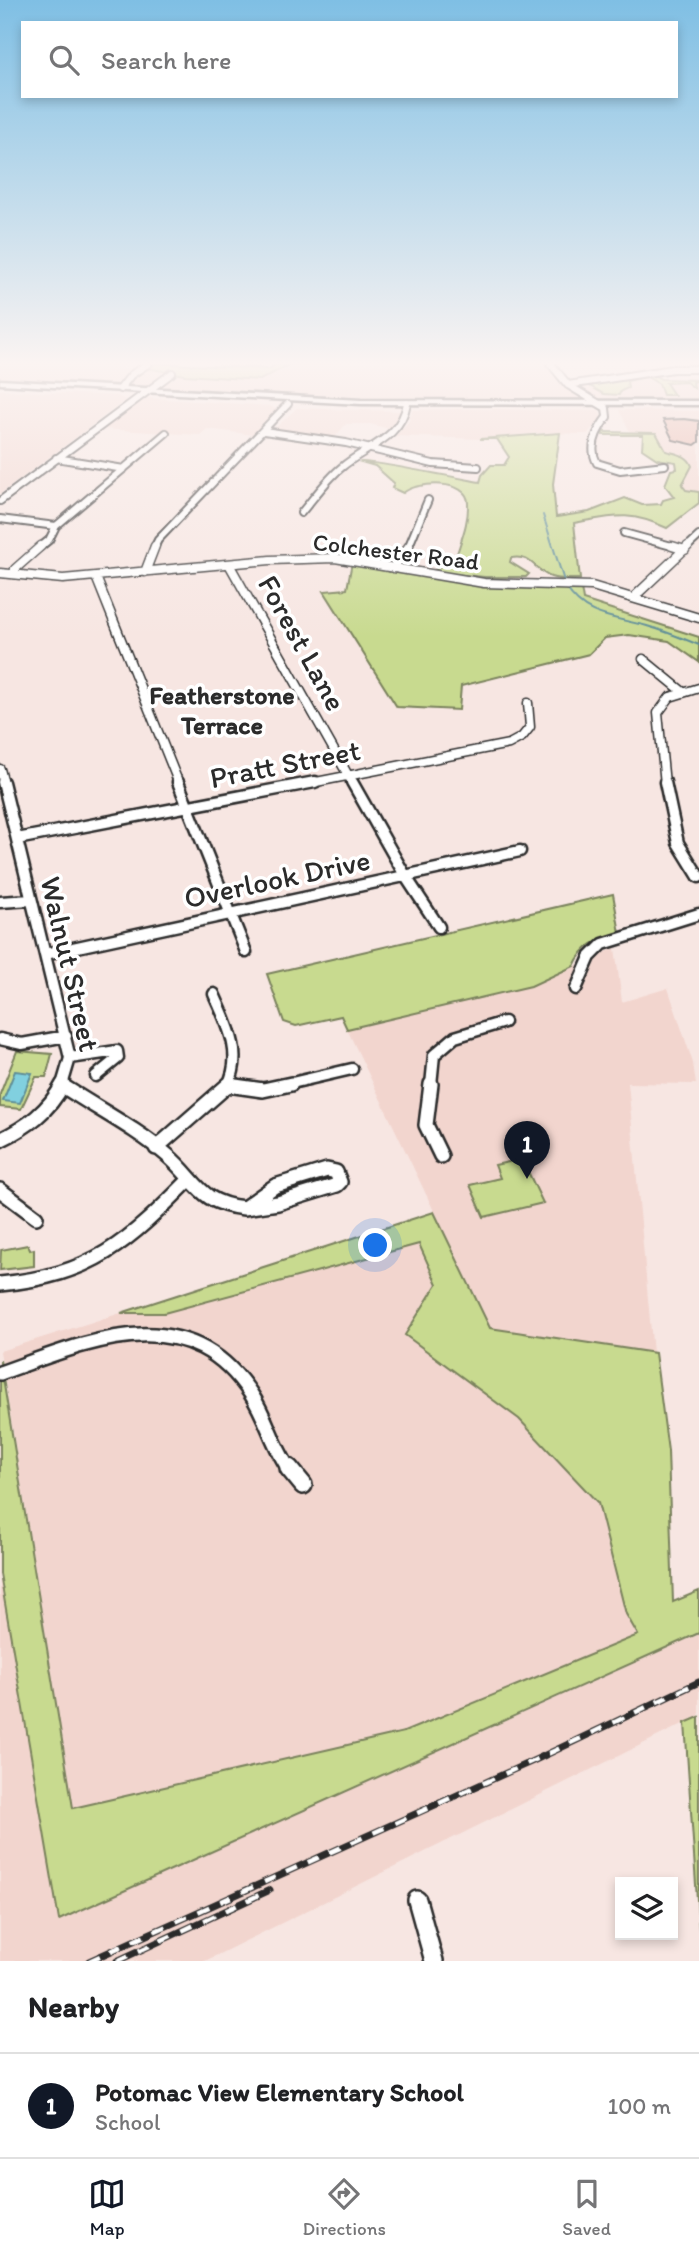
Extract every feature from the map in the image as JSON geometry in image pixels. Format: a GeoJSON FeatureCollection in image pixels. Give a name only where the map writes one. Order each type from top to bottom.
{"type":"FeatureCollection","features":[{"type":"Feature","properties":{"kind":"street"},"geometry":{"type":"LineString","coordinates":[[0,502],[61,455]]}},
{"type":"Feature","properties":{"kind":"street"},"geometry":{"type":"LineString","coordinates":[[15,569],[47,542],[56,526],[141,455]]}},
{"type":"Feature","properties":{"kind":"street"},"geometry":{"type":"LineString","coordinates":[[145,572],[150,555],[159,540],[241,455]]}},
{"type":"Feature","properties":{"kind":"street"},"geometry":{"type":"LineString","coordinates":[[301,513],[334,475],[362,455]]}},
{"type":"Feature","properties":{"kind":"street"},"geometry":{"type":"LineString","coordinates":[[393,455],[433,464],[478,467]]}},
{"type":"Feature","properties":{"kind":"street"},"geometry":{"type":"LineString","coordinates":[[593,455],[596,462],[620,470],[665,465]]}},
{"type":"Feature","properties":{"kind":"street"},"geometry":{"type":"LineString","coordinates":[[58,457],[126,468]]}},
{"type":"Feature","properties":{"kind":"street"},"geometry":{"type":"LineString","coordinates":[[393,568],[410,545],[428,500]]}},
{"type":"Feature","properties":{"kind":"street"},"geometry":{"type":"LineString","coordinates":[[0,519],[56,526]]}},
{"type":"Feature","properties":{"kind":"street"},"geometry":{"type":"LineString","coordinates":[[624,533],[685,550]]}},
{"type":"Feature","properties":{"kind":"street"},"geometry":{"type":"LineString","coordinates":[[633,598],[699,536]]}},
{"type":"Feature","properties":{"kind":"street","name":"Colchester Road"},"geometry":{"type":"LineString","coordinates":[[0,573],[41,579],[96,577],[321,558],[484,583],[583,584],[699,618]]}},
{"type":"Feature","properties":{"kind":"street","name":"Forest Lane"},"geometry":{"type":"LineString","coordinates":[[229,564],[349,777],[439,927]]}},
{"type":"Feature","properties":{"kind":"street"},"geometry":{"type":"LineString","coordinates":[[96,577],[246,952]]}},
{"type":"Feature","properties":{"kind":"street"},"geometry":{"type":"LineString","coordinates":[[643,659],[682,691]]}},
{"type":"Feature","properties":{"kind":"street"},"geometry":{"type":"LineString","coordinates":[[699,688],[682,691],[664,701],[657,715],[674,837],[683,857],[699,877]]}},
{"type":"Feature","properties":{"kind":"street","name":"Pratt Street"},"geometry":{"type":"LineString","coordinates":[[17,839],[510,744],[530,730],[533,719],[528,703]]}},
{"type":"Feature","properties":{"kind":"street","name":"Walnut Street"},"geometry":{"type":"LineString","coordinates":[[0,769],[70,1058],[63,1086],[55,1099],[36,1118],[0,1140]]}},
{"type":"Feature","properties":{"kind":"street","name":"Overlook Drive"},"geometry":{"type":"LineString","coordinates":[[44,954],[520,851]]}},
{"type":"Feature","properties":{"kind":"street"},"geometry":{"type":"LineString","coordinates":[[0,902],[31,900]]}},
{"type":"Feature","properties":{"kind":"street"},"geometry":{"type":"LineString","coordinates":[[576,989],[590,957],[603,944],[699,914]]}},
{"type":"Feature","properties":{"kind":"street"},"geometry":{"type":"LineString","coordinates":[[156,1147],[228,1085],[234,1076],[237,1058],[214,994]]}},
{"type":"Feature","properties":{"kind":"street"},"geometry":{"type":"LineString","coordinates":[[441,1156],[426,1125],[434,1055],[455,1037],[504,1021]]}},
{"type":"Feature","properties":{"kind":"street"},"geometry":{"type":"LineString","coordinates":[[0,1039],[22,1044],[66,1036]]}},
{"type":"Feature","properties":{"kind":"street"},"geometry":{"type":"LineString","coordinates":[[70,1058],[117,1051],[118,1058],[96,1076]]}},
{"type":"Feature","properties":{"kind":"street"},"geometry":{"type":"LineString","coordinates":[[228,1085],[263,1090],[352,1069]]}},
{"type":"Feature","properties":{"kind":"street"},"geometry":{"type":"LineString","coordinates":[[63,1086],[156,1147],[177,1164],[197,1189],[217,1203],[244,1208],[278,1203],[337,1185],[340,1178],[332,1170],[275,1186],[244,1208]]}},
{"type":"Feature","properties":{"kind":"street"},"geometry":{"type":"LineString","coordinates":[[0,1284],[41,1278],[96,1260],[126,1240],[190,1179]]}},
{"type":"Feature","properties":{"kind":"street"},"geometry":{"type":"LineString","coordinates":[[0,1191],[36,1217]]}},
{"type":"Feature","properties":{"kind":"street"},"geometry":{"type":"LineString","coordinates":[[0,1373],[122,1334],[155,1332],[193,1341],[222,1359],[243,1382],[258,1405],[273,1446],[303,1485]]}},
{"type":"Feature","properties":{"kind":"street"},"geometry":{"type":"LineString","coordinates":[[417,1900],[434,1961]]}},
{"type":"Feature","properties":{"kind":"shaded area"},"geometry":{"type":"Polygon","coordinates":[[[0,455],[53,455],[0,494],[0,455]]]}},
{"type":"Feature","properties":{"kind":"shaded area"},"geometry":{"type":"Polygon","coordinates":[[[682,455],[699,455],[699,492],[686,490],[682,485],[692,466],[682,455]]]}},
{"type":"Feature","properties":{"kind":"shaded area"},"geometry":{"type":"Polygon","coordinates":[[[615,948],[622,1002],[668,988],[693,1063],[696,1084],[628,1083],[653,1353],[490,1328],[347,1029],[531,986],[615,948]]]}},
{"type":"Feature","properties":{"kind":"shaded area"},"geometry":{"type":"Polygon","coordinates":[[[419,1244],[437,1284],[406,1335],[519,1419],[599,1503],[626,1614],[638,1635],[404,1732],[73,1809],[0,1351],[121,1313],[164,1313],[419,1244]]]}},
{"type":"Feature","properties":{"kind":"shaded area"},"geometry":{"type":"Polygon","coordinates":[[[0,1574],[59,1920],[699,1634],[699,1716],[205,1961],[0,1961],[0,1574]]]}},
{"type":"Feature","properties":{"kind":"green space"},"geometry":{"type":"Polygon","coordinates":[[[507,455],[557,455],[553,484],[556,517],[589,512],[625,498],[642,505],[661,504],[663,500],[674,497],[665,485],[671,470],[677,469],[676,462],[657,459],[650,455],[677,455],[688,459],[692,466],[682,485],[686,490],[699,492],[699,503],[667,528],[642,519],[621,516],[574,523],[580,579],[551,577],[529,561],[518,557],[511,558],[510,562],[529,574],[526,577],[485,577],[431,572],[456,557],[467,517],[466,495],[451,486],[441,484],[419,486],[403,493],[392,488],[394,483],[375,466],[361,462],[480,482],[482,475],[491,465],[504,465],[509,457],[507,455]]]}},
{"type":"Feature","properties":{"kind":"green space"},"geometry":{"type":"Polygon","coordinates":[[[352,562],[481,586],[581,588],[583,600],[699,637],[699,662],[669,641],[629,635],[605,638],[589,654],[461,686],[459,710],[397,707],[324,591],[347,589],[352,562]]]}},
{"type":"Feature","properties":{"kind":"green space"},"geometry":{"type":"Polygon","coordinates":[[[613,894],[620,933],[592,944],[574,966],[531,986],[347,1029],[341,1016],[296,1026],[284,1022],[267,974],[613,894]]]}},
{"type":"Feature","properties":{"kind":"green space"},"geometry":{"type":"Polygon","coordinates":[[[17,1051],[52,1054],[46,1077],[36,1077],[21,1109],[0,1107],[0,1094],[17,1051]]]}},
{"type":"Feature","properties":{"kind":"green space"},"geometry":{"type":"Polygon","coordinates":[[[522,1159],[543,1203],[484,1217],[470,1185],[500,1178],[495,1165],[522,1159]]]}},
{"type":"Feature","properties":{"kind":"green space"},"geometry":{"type":"Polygon","coordinates":[[[434,1212],[490,1328],[655,1353],[668,1451],[673,1602],[699,1591],[699,1633],[59,1920],[0,1574],[0,1360],[73,1808],[404,1732],[638,1635],[626,1614],[598,1503],[519,1419],[405,1335],[437,1284],[419,1244],[164,1313],[121,1313],[434,1212]]]}},
{"type":"Feature","properties":{"kind":"green space"},"geometry":{"type":"Polygon","coordinates":[[[28,1245],[30,1250],[34,1249],[34,1266],[0,1270],[1,1250],[28,1245]]]}},
{"type":"Feature","properties":{"kind":"green space"},"geometry":{"type":"Polygon","coordinates":[[[699,1717],[699,1929],[685,1723],[699,1717]]]}},
{"type":"Feature","properties":{"kind":"water"},"geometry":{"type":"Polygon","coordinates":[[[15,1071],[32,1073],[20,1103],[3,1101],[15,1071]]]}},
{"type":"Feature","properties":{"kind":"waterway"},"geometry":{"type":"LineString","coordinates":[[543,515],[564,581]]}},
{"type":"Feature","properties":{"kind":"waterway"},"geometry":{"type":"LineString","coordinates":[[566,587],[582,605],[592,611],[654,628],[699,645]]}},
{"type":"Feature","properties":{"kind":"railway"},"geometry":{"type":"LineString","coordinates":[[89,1961],[535,1760],[699,1682]]}},
{"type":"Feature","properties":{"kind":"railway"},"geometry":{"type":"LineString","coordinates":[[117,1961],[270,1890]]}},
{"type":"Feature","properties":{"kind":"place","name":"Potomac View Elementary School"},"geometry":{"type":"Point","coordinates":[527,1179]}},
{"type":"Feature","properties":{"kind":"district","name":"Featherstone Terrace"},"geometry":{"type":"Point","coordinates":[222,710]}}]}
